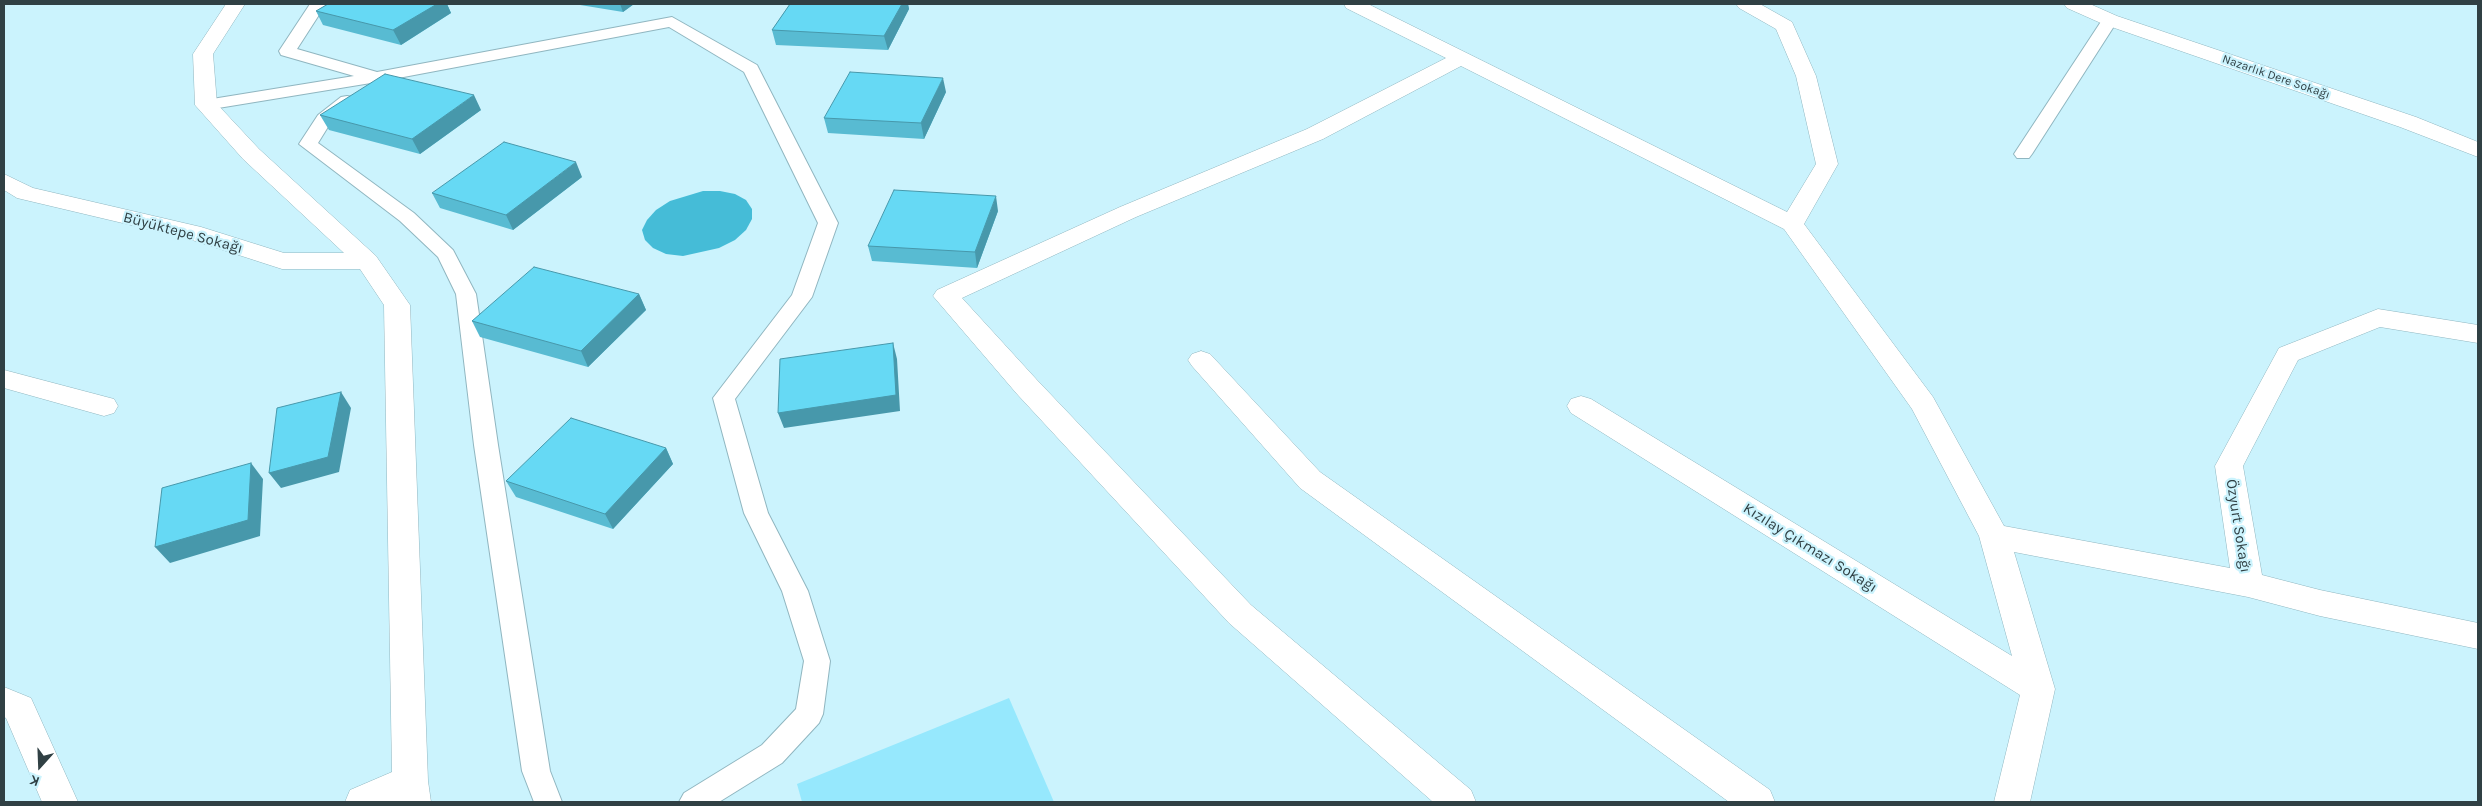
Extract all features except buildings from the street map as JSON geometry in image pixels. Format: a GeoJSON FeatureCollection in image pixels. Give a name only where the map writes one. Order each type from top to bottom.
{"type":"FeatureCollection","features":[{"type":"Feature","properties":{"kind":"street"},"geometry":{"type":"LineString","coordinates":[[235,4],[203,54],[206,105],[251,154],[367,261],[397,304],[412,792],[363,802]]}},
{"type":"Feature","properties":{"kind":"street"},"geometry":{"type":"LineString","coordinates":[[1353,4],[1792,224],[1923,404],[1994,536],[2038,689],[2012,802]]}},
{"type":"Feature","properties":{"kind":"street"},"geometry":{"type":"LineString","coordinates":[[1746,4],[1785,26],[1806,76],[1828,164],[1792,224]]}},
{"type":"Feature","properties":{"kind":"street","name":"Nazarlık Dere Sokağı"},"geometry":{"type":"LineString","coordinates":[[2074,4],[2110,20],[2408,122],[2478,150]]}},
{"type":"Feature","properties":{"kind":"street"},"geometry":{"type":"LineString","coordinates":[[1458,802],[1240,614],[1027,387],[946,296],[1128,212],[1315,134],[1462,58]]}},
{"type":"Feature","properties":{"kind":"street","name":"Büyüktepe Sokağı"},"geometry":{"type":"LineString","coordinates":[[4,181],[25,193],[193,232],[282,261],[367,261]]}},
{"type":"Feature","properties":{"kind":"street","name":"Özyurt Sokağı"},"geometry":{"type":"LineString","coordinates":[[2478,334],[2378,318],[2288,354],[2228,466],[2248,584],[2320,603],[2478,636]]}},
{"type":"Feature","properties":{"kind":"street"},"geometry":{"type":"LineString","coordinates":[[1202,360],[1310,480],[1756,802]]}},
{"type":"Feature","properties":{"kind":"street"},"geometry":{"type":"LineString","coordinates":[[4,379],[104,406]]}},
{"type":"Feature","properties":{"kind":"street","name":"Kızılay Çıkmazı Sokağı"},"geometry":{"type":"LineString","coordinates":[[1581,406],[2038,689]]}},
{"type":"Feature","properties":{"kind":"street"},"geometry":{"type":"LineString","coordinates":[[1994,536],[2248,584]]}},
{"type":"Feature","properties":{"kind":"street"},"geometry":{"type":"LineString","coordinates":[[4,702],[19,708],[60,802]]}},
{"type":"Feature","properties":{"kind":"lane"},"geometry":{"type":"LineString","coordinates":[[318,4],[287,51],[377,77]]}},
{"type":"Feature","properties":{"kind":"lane"},"geometry":{"type":"LineString","coordinates":[[206,105],[377,77],[673,13],[751,69],[828,223],[802,297],[724,398],[756,513],[795,591],[817,661],[809,714],[772,754],[694,802]]}},
{"type":"Feature","properties":{"kind":"lane"},"geometry":{"type":"LineString","coordinates":[[2023,154],[2110,20]]}},
{"type":"Feature","properties":{"kind":"lane"},"geometry":{"type":"LineString","coordinates":[[377,77],[324,119],[308,144],[407,217],[446,254],[466,294],[486,445],[536,771],[548,802]]}},
{"type":"Feature","properties":{"kind":"shaded area"},"geometry":{"type":"Polygon","coordinates":[[[703,191],[720,191],[735,194],[746,200],[752,209],[752,219],[746,230],[735,240],[719,248],[683,256],[666,254],[653,248],[645,240],[642,230],[647,220],[656,210],[670,201],[703,191]]]}},
{"type":"Feature","properties":{"kind":"shaded area"},"geometry":{"type":"Polygon","coordinates":[[[1009,698],[1054,802],[802,802],[797,784],[1009,698]]]}}]}
